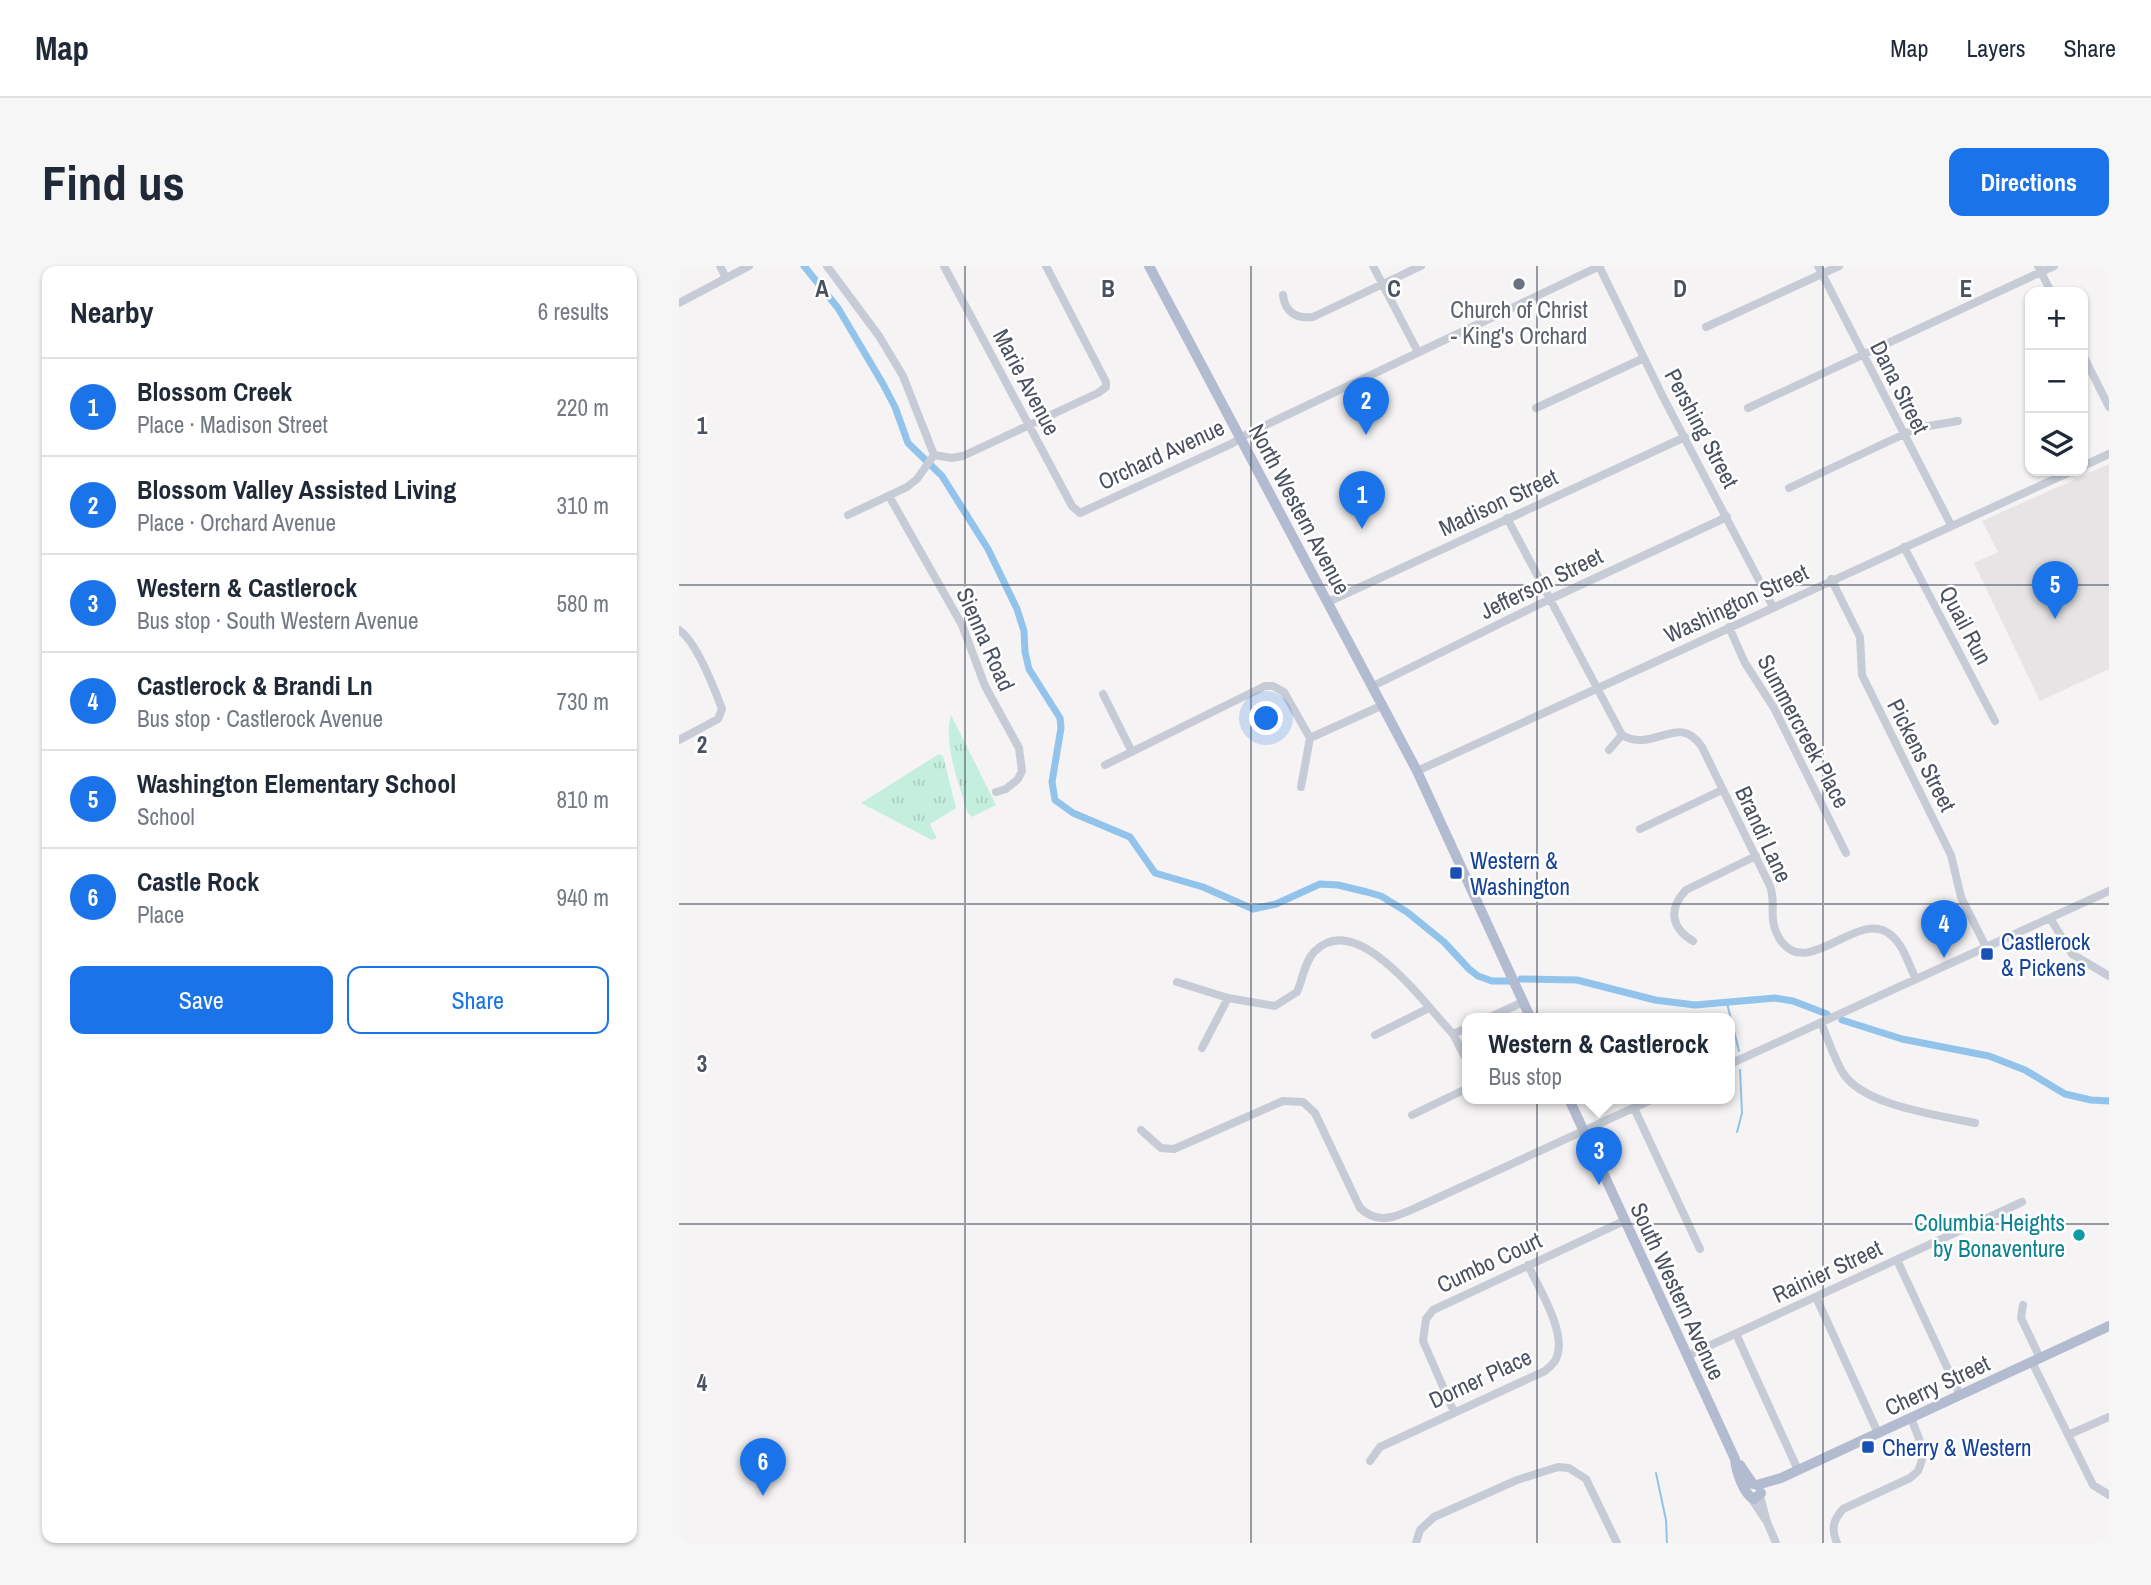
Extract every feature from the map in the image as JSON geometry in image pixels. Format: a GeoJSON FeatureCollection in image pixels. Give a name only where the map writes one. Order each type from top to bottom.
{"type":"FeatureCollection","features":[{"type":"Feature","properties":{"kind":"main road","name":"North Western Avenue"},"geometry":{"type":"LineString","coordinates":[[1149,266],[1417,771]]}},
{"type":"Feature","properties":{"kind":"main road"},"geometry":{"type":"LineString","coordinates":[[1417,771],[1528,1013]]}},
{"type":"Feature","properties":{"kind":"main road","name":"South Western Avenue"},"geometry":{"type":"LineString","coordinates":[[1571,1104],[1735,1459],[1736,1468],[1755,1491]]}},
{"type":"Feature","properties":{"kind":"main road","name":"Cherry Street"},"geometry":{"type":"LineString","coordinates":[[1755,1491],[2109,1326]]}},
{"type":"Feature","properties":{"kind":"street"},"geometry":{"type":"LineString","coordinates":[[720,266],[726,278]]}},
{"type":"Feature","properties":{"kind":"street"},"geometry":{"type":"LineString","coordinates":[[679,303],[749,266]]}},
{"type":"Feature","properties":{"kind":"street"},"geometry":{"type":"LineString","coordinates":[[827,266],[879,336],[903,376],[930,462]]}},
{"type":"Feature","properties":{"kind":"street","name":"Marie Avenue"},"geometry":{"type":"LineString","coordinates":[[944,266],[1072,506],[1080,513]]}},
{"type":"Feature","properties":{"kind":"street"},"geometry":{"type":"LineString","coordinates":[[848,515],[918,479],[930,462],[973,452],[1105,389],[1106,382],[1046,266]]}},
{"type":"Feature","properties":{"kind":"street"},"geometry":{"type":"LineString","coordinates":[[1373,266],[1418,352]]}},
{"type":"Feature","properties":{"kind":"street"},"geometry":{"type":"LineString","coordinates":[[1283,295],[1286,308],[1295,315],[1308,318],[1421,266]]}},
{"type":"Feature","properties":{"kind":"street","name":"Orchard Avenue"},"geometry":{"type":"LineString","coordinates":[[1080,513],[1600,266]]}},
{"type":"Feature","properties":{"kind":"street","name":"Pershing Street"},"geometry":{"type":"LineString","coordinates":[[1600,266],[1644,358],[1773,607]]}},
{"type":"Feature","properties":{"kind":"street"},"geometry":{"type":"LineString","coordinates":[[1706,327],[1820,270],[1839,266]]}},
{"type":"Feature","properties":{"kind":"street"},"geometry":{"type":"LineString","coordinates":[[1748,408],[2039,269],[2054,266]]}},
{"type":"Feature","properties":{"kind":"street"},"geometry":{"type":"LineString","coordinates":[[2039,269],[2048,287]]}},
{"type":"Feature","properties":{"kind":"street","name":"Dana Street"},"geometry":{"type":"LineString","coordinates":[[1820,270],[1951,525]]}},
{"type":"Feature","properties":{"kind":"street"},"geometry":{"type":"LineString","coordinates":[[1536,408],[1644,358]]}},
{"type":"Feature","properties":{"kind":"street"},"geometry":{"type":"LineString","coordinates":[[2088,365],[2109,407]]}},
{"type":"Feature","properties":{"kind":"street"},"geometry":{"type":"LineString","coordinates":[[1789,488],[1921,426],[1958,421]]}},
{"type":"Feature","properties":{"kind":"street","name":"Madison Street"},"geometry":{"type":"LineString","coordinates":[[1328,602],[1685,437]]}},
{"type":"Feature","properties":{"kind":"street"},"geometry":{"type":"LineString","coordinates":[[2088,464],[2109,454]]}},
{"type":"Feature","properties":{"kind":"street","name":"Washington Street"},"geometry":{"type":"LineString","coordinates":[[1417,771],[2060,476]]}},
{"type":"Feature","properties":{"kind":"street","name":"Sienna Road"},"geometry":{"type":"LineString","coordinates":[[889,496],[962,625],[985,686],[1019,748],[1022,771],[1018,779],[1006,789],[996,792]]}},
{"type":"Feature","properties":{"kind":"street","name":"Jefferson Street"},"geometry":{"type":"LineString","coordinates":[[1373,687],[1548,600],[1727,517]]}},
{"type":"Feature","properties":{"kind":"street"},"geometry":{"type":"LineString","coordinates":[[1507,518],[1548,600],[1622,735],[1609,750]]}},
{"type":"Feature","properties":{"kind":"street","name":"Quail Run"},"geometry":{"type":"LineString","coordinates":[[1904,547],[1995,721]]}},
{"type":"Feature","properties":{"kind":"street","name":"Pickens Street"},"geometry":{"type":"LineString","coordinates":[[1831,579],[1860,638],[1861,675],[1951,855],[1961,897],[1986,947]]}},
{"type":"Feature","properties":{"kind":"street","name":"Summercreek Place"},"geometry":{"type":"LineString","coordinates":[[1729,627],[1745,663],[1774,708],[1846,853]]}},
{"type":"Feature","properties":{"kind":"street"},"geometry":{"type":"LineString","coordinates":[[679,630],[686,636],[698,656],[722,707],[722,714],[718,719],[679,740]]}},
{"type":"Feature","properties":{"kind":"street"},"geometry":{"type":"LineString","coordinates":[[1105,765],[1265,686],[1273,686],[1284,692],[1310,738],[1301,787]]}},
{"type":"Feature","properties":{"kind":"street"},"geometry":{"type":"LineString","coordinates":[[1103,694],[1132,752]]}},
{"type":"Feature","properties":{"kind":"street"},"geometry":{"type":"LineString","coordinates":[[1310,738],[1383,705]]}},
{"type":"Feature","properties":{"kind":"street","name":"Brandi Lane"},"geometry":{"type":"LineString","coordinates":[[1622,735],[1642,741],[1676,732],[1692,736],[1702,747],[1773,893],[1773,926],[1780,940],[1788,947],[1809,952],[1862,930],[1877,928],[1896,940],[1916,979]]}},
{"type":"Feature","properties":{"kind":"street"},"geometry":{"type":"LineString","coordinates":[[1640,829],[1722,790]]}},
{"type":"Feature","properties":{"kind":"street"},"geometry":{"type":"LineString","coordinates":[[1693,941],[1682,935],[1676,923],[1675,911],[1680,896],[1686,890],[1756,856]]}},
{"type":"Feature","properties":{"kind":"street"},"geometry":{"type":"LineString","coordinates":[[1735,1062],[2109,891]]}},
{"type":"Feature","properties":{"kind":"street"},"geometry":{"type":"LineString","coordinates":[[2050,918],[2071,954],[2109,976]]}},
{"type":"Feature","properties":{"kind":"street"},"geometry":{"type":"LineString","coordinates":[[1177,982],[1228,998],[1268,1006],[1282,1003],[1297,992],[1312,954],[1329,942],[1346,940],[1376,953],[1390,965],[1453,1034],[1462,1051]]}},
{"type":"Feature","properties":{"kind":"street"},"geometry":{"type":"LineString","coordinates":[[1202,1048],[1228,998]]}},
{"type":"Feature","properties":{"kind":"street"},"geometry":{"type":"LineString","coordinates":[[1499,1013],[1523,1002]]}},
{"type":"Feature","properties":{"kind":"street"},"geometry":{"type":"LineString","coordinates":[[1375,1035],[1429,1008]]}},
{"type":"Feature","properties":{"kind":"street"},"geometry":{"type":"LineString","coordinates":[[1821,1023],[1843,1074],[1861,1091],[1883,1101],[1975,1123]]}},
{"type":"Feature","properties":{"kind":"street"},"geometry":{"type":"LineString","coordinates":[[1453,1034],[1462,1030]]}},
{"type":"Feature","properties":{"kind":"street"},"geometry":{"type":"LineString","coordinates":[[1412,1115],[1462,1091]]}},
{"type":"Feature","properties":{"kind":"street"},"geometry":{"type":"LineString","coordinates":[[1141,1130],[1161,1148],[1174,1149],[1283,1101],[1303,1102],[1315,1113],[1360,1208],[1382,1220],[1401,1214],[1642,1104]]}},
{"type":"Feature","properties":{"kind":"street"},"geometry":{"type":"LineString","coordinates":[[1634,1108],[1700,1249]]}},
{"type":"Feature","properties":{"kind":"street","name":"Rainier Street"},"geometry":{"type":"LineString","coordinates":[[1687,1356],[2022,1202]]}},
{"type":"Feature","properties":{"kind":"street","name":"Cumbo Court"},"geometry":{"type":"LineString","coordinates":[[1454,1412],[1423,1341],[1426,1319],[1433,1310],[1625,1221]]}},
{"type":"Feature","properties":{"kind":"street"},"geometry":{"type":"LineString","coordinates":[[1897,1260],[1960,1395]]}},
{"type":"Feature","properties":{"kind":"street","name":"Dorner Place"},"geometry":{"type":"LineString","coordinates":[[1370,1461],[1380,1447],[1545,1371],[1556,1362],[1560,1345],[1559,1333],[1528,1265]]}},
{"type":"Feature","properties":{"kind":"street"},"geometry":{"type":"LineString","coordinates":[[1817,1297],[1878,1433]]}},
{"type":"Feature","properties":{"kind":"street"},"geometry":{"type":"LineString","coordinates":[[2023,1305],[2021,1318],[2068,1435],[2093,1485],[2109,1495]]}},
{"type":"Feature","properties":{"kind":"street"},"geometry":{"type":"LineString","coordinates":[[1735,1334],[1798,1470]]}},
{"type":"Feature","properties":{"kind":"street"},"geometry":{"type":"LineString","coordinates":[[2068,1435],[2109,1416]]}},
{"type":"Feature","properties":{"kind":"street"},"geometry":{"type":"LineString","coordinates":[[1837,1543],[1833,1526],[1843,1509],[1910,1478],[1921,1466],[1923,1449],[1911,1418]]}},
{"type":"Feature","properties":{"kind":"street"},"geometry":{"type":"LineString","coordinates":[[1416,1543],[1420,1530],[1434,1517],[1517,1480],[1558,1467],[1579,1472],[1586,1479],[1617,1543]]}},
{"type":"Feature","properties":{"kind":"street","name":"South Western Avenue"},"geometry":{"type":"LineString","coordinates":[[1755,1491],[1776,1543]]}},
{"type":"Feature","properties":{"kind":"shaded area"},"geometry":{"type":"Polygon","coordinates":[[[2109,464],[2109,669],[2040,701],[1974,563],[1998,552],[1982,521],[2082,476],[2088,476],[2088,473],[2109,464]]]}},
{"type":"Feature","properties":{"kind":"green space"},"geometry":{"type":"Polygon","coordinates":[[[951,715],[996,805],[972,817],[968,813],[950,752],[951,715]]]}},
{"type":"Feature","properties":{"kind":"green space"},"geometry":{"type":"Polygon","coordinates":[[[939,754],[943,756],[956,808],[930,824],[936,838],[932,840],[861,803],[939,754]]]}},
{"type":"Feature","properties":{"kind":"waterway"},"geometry":{"type":"LineString","coordinates":[[804,266],[838,308],[883,384],[908,443],[942,476],[988,549],[1017,609],[1024,631],[1029,669],[1060,718],[1061,728],[1052,782],[1055,800],[1073,813],[1130,837],[1155,873],[1203,887],[1253,909],[1276,904],[1320,884],[1338,885],[1381,896],[1407,912],[1444,942],[1478,976],[1492,981],[1509,981]]}},
{"type":"Feature","properties":{"kind":"waterway"},"geometry":{"type":"LineString","coordinates":[[1521,979],[1577,980],[1655,1000],[1695,1005],[1775,998],[1793,1001],[1827,1014]]}},
{"type":"Feature","properties":{"kind":"waterway"},"geometry":{"type":"LineString","coordinates":[[1727,1003],[1730,1013]]}},
{"type":"Feature","properties":{"kind":"waterway"},"geometry":{"type":"LineString","coordinates":[[1842,1020],[1902,1039],[1989,1056],[2025,1070],[2065,1094],[2109,1101]]}},
{"type":"Feature","properties":{"kind":"waterway"},"geometry":{"type":"LineString","coordinates":[[1735,1035],[1739,1051]]}},
{"type":"Feature","properties":{"kind":"waterway"},"geometry":{"type":"LineString","coordinates":[[1737,1132],[1742,1113],[1740,1070]]}},
{"type":"Feature","properties":{"kind":"waterway"},"geometry":{"type":"LineString","coordinates":[[1656,1473],[1666,1520],[1667,1543]]}},
{"type":"Feature","properties":{"kind":"place","name":"Church of Christ - King's Orchard"},"geometry":{"type":"Point","coordinates":[1519,284]}},
{"type":"Feature","properties":{"kind":"place","name":"Blossom Valley Assisted Living"},"geometry":{"type":"Point","coordinates":[1366,435]}},
{"type":"Feature","properties":{"kind":"place","name":"Blossom Creek"},"geometry":{"type":"Point","coordinates":[1362,529]}},
{"type":"Feature","properties":{"kind":"place","name":"Washington Elementary School"},"geometry":{"type":"Point","coordinates":[2055,619]}},
{"type":"Feature","properties":{"kind":"place","name":"Western & Washington"},"geometry":{"type":"Point","coordinates":[1456,873]}},
{"type":"Feature","properties":{"kind":"place","name":"Castlerock & Pickens"},"geometry":{"type":"Point","coordinates":[1987,954]}},
{"type":"Feature","properties":{"kind":"place","name":"Castlerock & Brandi Ln"},"geometry":{"type":"Point","coordinates":[1944,958]}},
{"type":"Feature","properties":{"kind":"place","name":"Western & Castlerock"},"geometry":{"type":"Point","coordinates":[1599,1185]}},
{"type":"Feature","properties":{"kind":"place","name":"Columbia Heights by Bonaventure"},"geometry":{"type":"Point","coordinates":[2079,1235]}},
{"type":"Feature","properties":{"kind":"place","name":"Cherry & Western"},"geometry":{"type":"Point","coordinates":[1868,1447]}},
{"type":"Feature","properties":{"kind":"place","name":"Castle Rock"},"geometry":{"type":"Point","coordinates":[763,1496]}}]}
